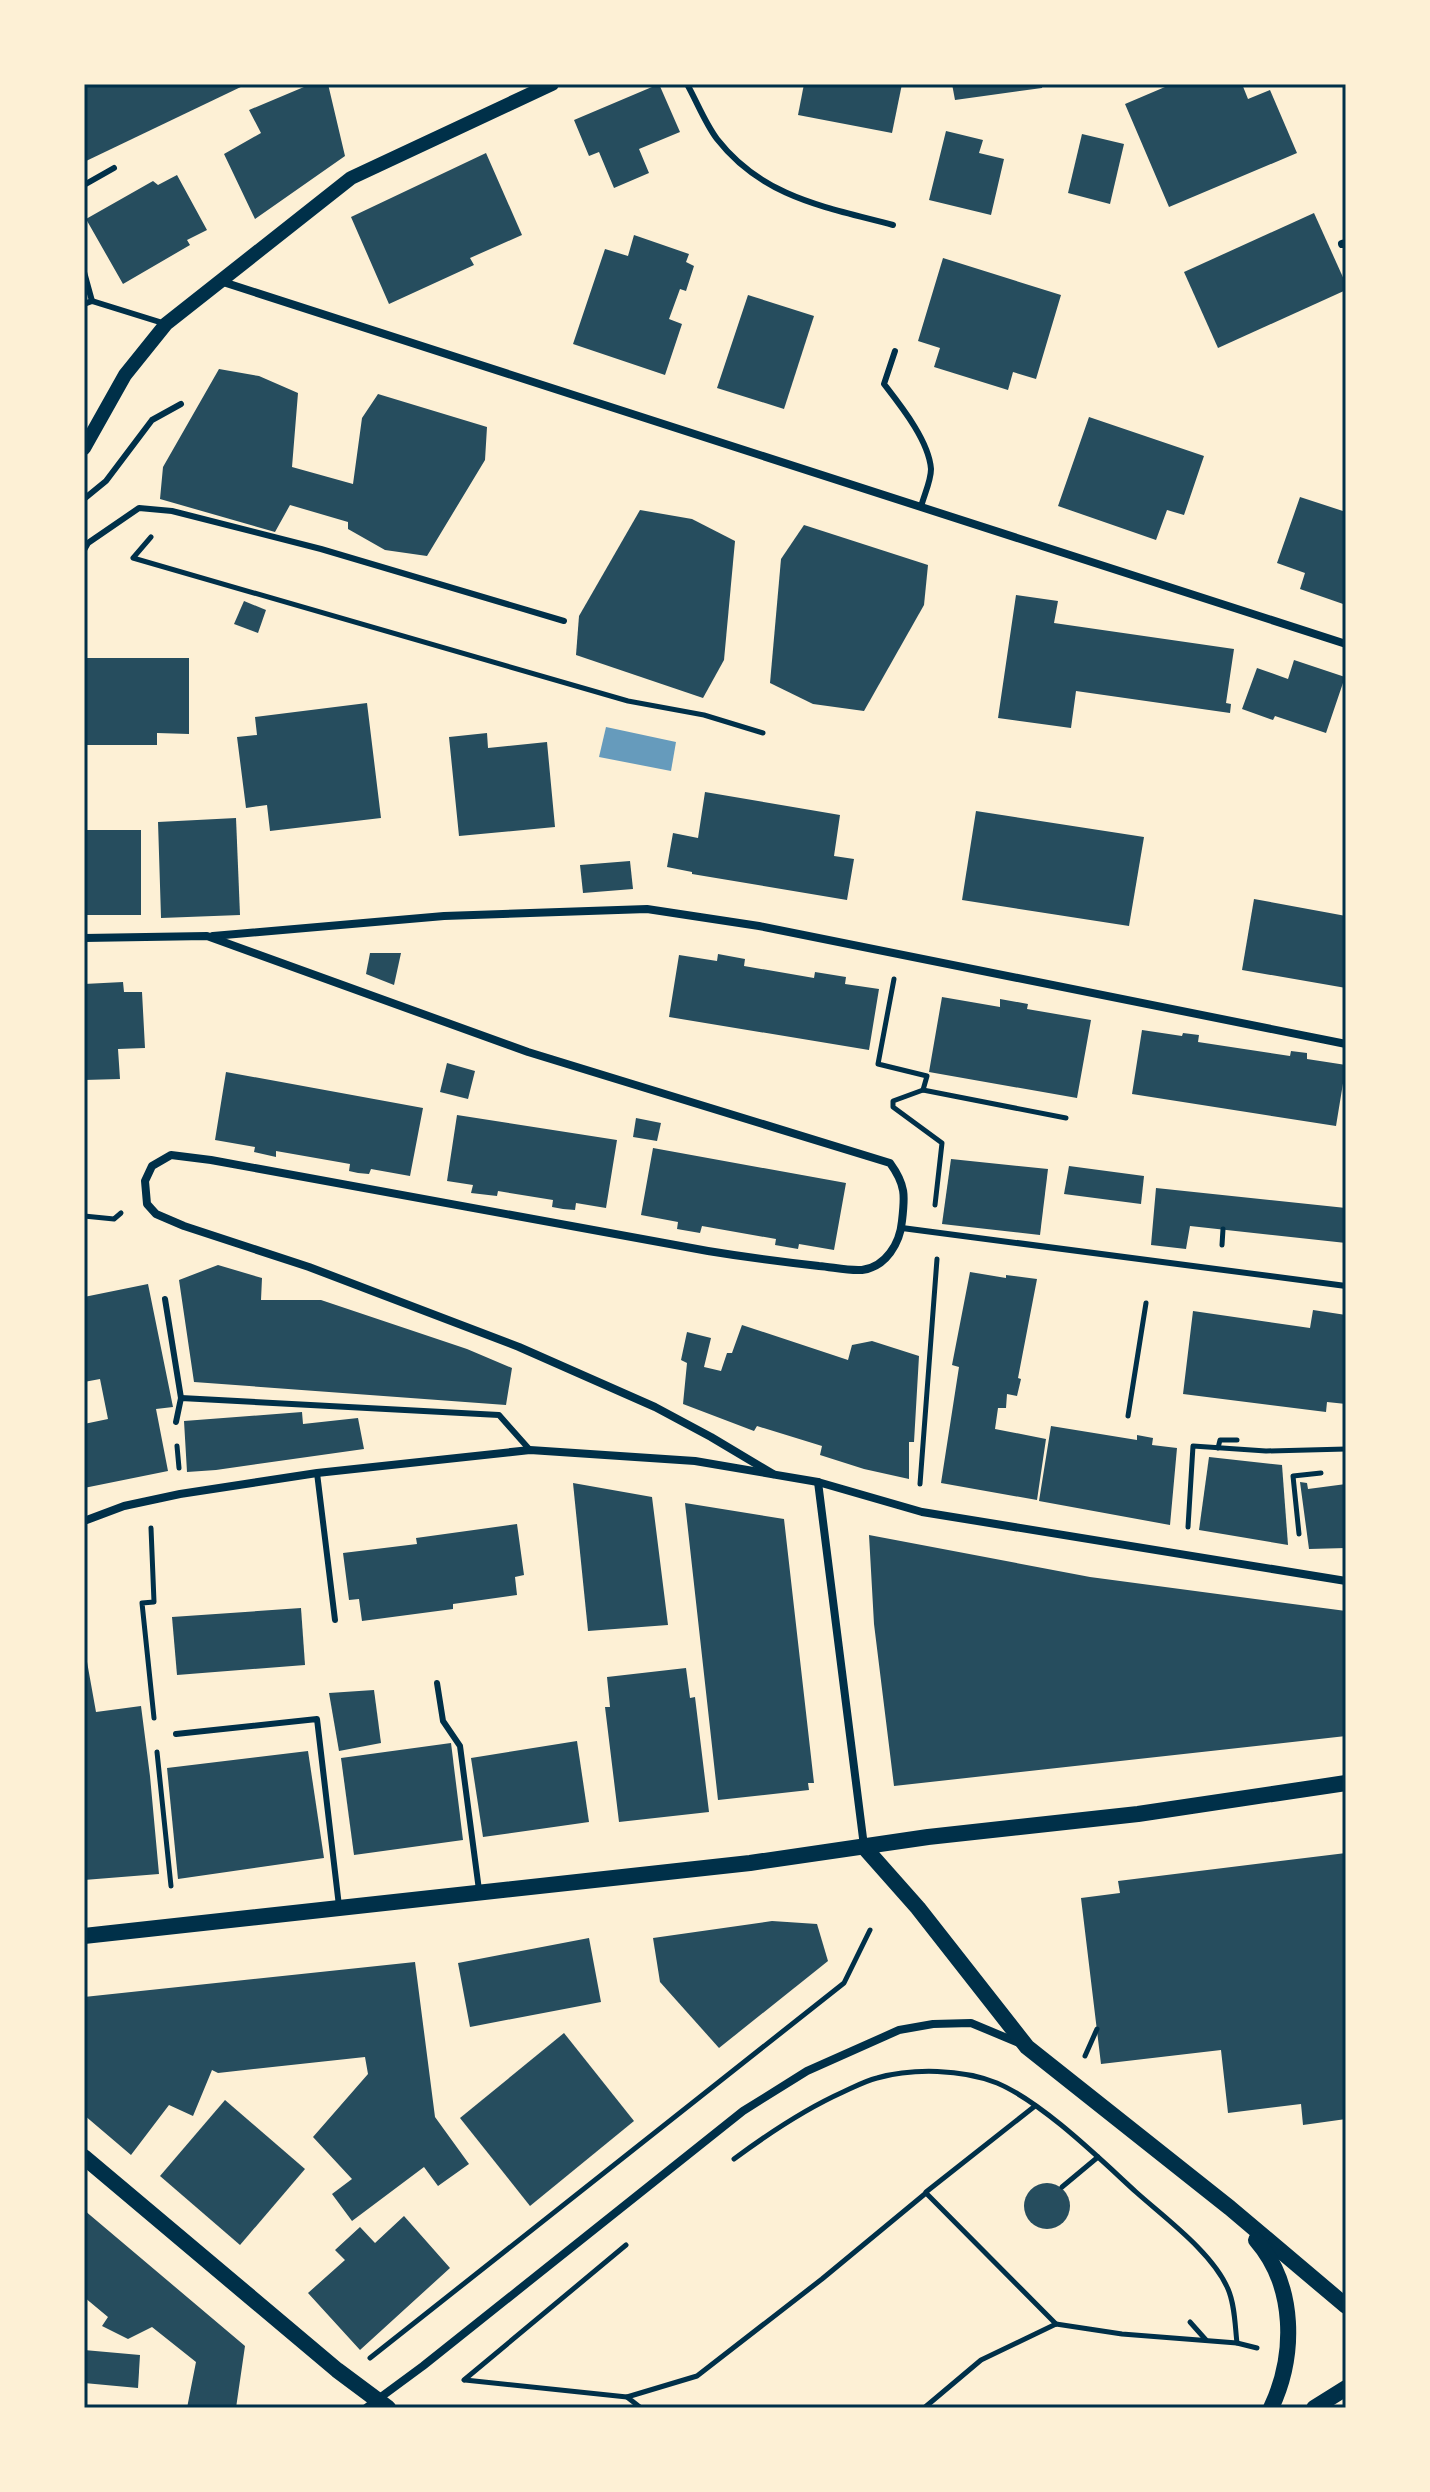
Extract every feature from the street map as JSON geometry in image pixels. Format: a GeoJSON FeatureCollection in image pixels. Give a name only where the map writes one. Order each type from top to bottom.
{"type":"FeatureCollection","features":[{"type":"Feature","properties":{"kind":"main road"},"geometry":{"type":"LineString","coordinates":[[84,1936],[750,1863],[928,1837],[1138,1814],[1346,1783]]}},
{"type":"Feature","properties":{"kind":"main road"},"geometry":{"type":"LineString","coordinates":[[864,1847],[918,1908],[1027,2047],[1230,2208],[1346,2306]]}},
{"type":"Feature","properties":{"kind":"main road"},"geometry":{"type":"LineString","coordinates":[[84,2157],[377,2405]]}},
{"type":"Feature","properties":{"kind":"main road"},"geometry":{"type":"LineString","coordinates":[[1230,2208],[1267,2252],[1285,2299],[1289,2322],[1287,2354],[1279,2391],[1271,2408]]}},
{"type":"Feature","properties":{"kind":"main road"},"geometry":{"type":"LineString","coordinates":[[1314,2408],[1346,2388]]}},
{"type":"Feature","properties":{"kind":"street"},"geometry":{"type":"LineString","coordinates":[[84,448],[125,375],[166,324],[219,280],[351,178],[552,84]]}},
{"type":"Feature","properties":{"kind":"street"},"geometry":{"type":"LineString","coordinates":[[219,280],[1346,644]]}},
{"type":"Feature","properties":{"kind":"street"},"geometry":{"type":"LineString","coordinates":[[84,938],[207,936],[444,916],[647,909],[775,929],[1346,1044]]}},
{"type":"Feature","properties":{"kind":"street"},"geometry":{"type":"LineString","coordinates":[[207,936],[528,1052],[890,1163],[901,1178],[904,1192],[902,1228],[895,1247],[883,1261],[864,1270],[708,1251],[171,1155],[152,1166],[145,1181],[147,1204],[156,1214],[309,1267],[519,1347],[655,1407],[773,1474]]}},
{"type":"Feature","properties":{"kind":"street"},"geometry":{"type":"LineString","coordinates":[[84,1521],[124,1506],[180,1494],[317,1473],[530,1450],[695,1461],[818,1482],[922,1512],[1346,1581]]}},
{"type":"Feature","properties":{"kind":"street"},"geometry":{"type":"LineString","coordinates":[[818,1482],[864,1847]]}},
{"type":"Feature","properties":{"kind":"street"},"geometry":{"type":"LineString","coordinates":[[377,2405],[743,2111],[807,2071],[887,2034],[933,2024],[971,2023],[1027,2047]]}},
{"type":"Feature","properties":{"kind":"lane"},"geometry":{"type":"LineString","coordinates":[[687,84],[717,138],[752,174],[792,197],[893,225]]}},
{"type":"Feature","properties":{"kind":"lane"},"geometry":{"type":"LineString","coordinates":[[84,185],[114,168]]}},
{"type":"Feature","properties":{"kind":"lane"},"geometry":{"type":"LineString","coordinates":[[84,272],[92,301]]}},
{"type":"Feature","properties":{"kind":"lane"},"geometry":{"type":"LineString","coordinates":[[84,304],[92,301],[166,324]]}},
{"type":"Feature","properties":{"kind":"lane"},"geometry":{"type":"LineString","coordinates":[[895,351],[884,384],[927,449],[931,471],[921,507]]}},
{"type":"Feature","properties":{"kind":"lane"},"geometry":{"type":"LineString","coordinates":[[84,499],[106,481],[152,420],[181,404]]}},
{"type":"Feature","properties":{"kind":"lane"},"geometry":{"type":"LineString","coordinates":[[84,550],[88,543],[139,508],[172,511],[321,549],[564,621]]}},
{"type":"Feature","properties":{"kind":"lane"},"geometry":{"type":"LineString","coordinates":[[902,1228],[1346,1286]]}},
{"type":"Feature","properties":{"kind":"lane"},"geometry":{"type":"LineString","coordinates":[[165,1299],[181,1398],[176,1422]]}},
{"type":"Feature","properties":{"kind":"lane"},"geometry":{"type":"LineString","coordinates":[[181,1398],[499,1415],[530,1450]]}},
{"type":"Feature","properties":{"kind":"lane"},"geometry":{"type":"LineString","coordinates":[[317,1473],[335,1620]]}},
{"type":"Feature","properties":{"kind":"lane"},"geometry":{"type":"LineString","coordinates":[[437,1683],[443,1721],[460,1746],[480,1893]]}},
{"type":"Feature","properties":{"kind":"lane"},"geometry":{"type":"LineString","coordinates":[[176,1734],[317,1719],[339,1910]]}},
{"type":"Feature","properties":{"kind":"path"},"geometry":{"type":"LineString","coordinates":[[172,511],[133,558],[628,701],[704,715],[763,733]]}},
{"type":"Feature","properties":{"kind":"path"},"geometry":{"type":"LineString","coordinates":[[893,985],[878,1064],[927,1076],[923,1090]]}},
{"type":"Feature","properties":{"kind":"path"},"geometry":{"type":"LineString","coordinates":[[919,1493],[942,1143],[893,1107],[893,1101],[923,1090],[1066,1118]]}},
{"type":"Feature","properties":{"kind":"path"},"geometry":{"type":"LineString","coordinates":[[1128,1416],[1146,1303]]}},
{"type":"Feature","properties":{"kind":"path"},"geometry":{"type":"LineString","coordinates":[[1218,1448],[1220,1440],[1237,1440]]}},
{"type":"Feature","properties":{"kind":"path"},"geometry":{"type":"LineString","coordinates":[[1188,1536],[1193,1446],[1266,1451],[1346,1449]]}},
{"type":"Feature","properties":{"kind":"path"},"geometry":{"type":"LineString","coordinates":[[1299,1534],[1293,1476],[1321,1473]]}},
{"type":"Feature","properties":{"kind":"path"},"geometry":{"type":"LineString","coordinates":[[152,1551],[154,1602]]}},
{"type":"Feature","properties":{"kind":"path"},"geometry":{"type":"LineString","coordinates":[[381,2349],[844,1983],[870,1930]]}},
{"type":"Feature","properties":{"kind":"path"},"geometry":{"type":"LineString","coordinates":[[1085,2058],[1097,2029]]}},
{"type":"Feature","properties":{"kind":"path"},"geometry":{"type":"LineString","coordinates":[[728,2163],[776,2127],[874,2078],[924,2072],[954,2073],[997,2083],[1035,2106],[1098,2157],[1213,2264],[1229,2289],[1237,2343],[1122,2334],[1056,2324],[981,2360],[924,2408]]}},
{"type":"Feature","properties":{"kind":"path"},"geometry":{"type":"LineString","coordinates":[[631,2240],[464,2380],[627,2397],[697,2376],[1035,2106]]}},
{"type":"Feature","properties":{"kind":"path"},"geometry":{"type":"LineString","coordinates":[[1062,2187],[1098,2157]]}},
{"type":"Feature","properties":{"kind":"path"},"geometry":{"type":"LineString","coordinates":[[926,2193],[1056,2324]]}},
{"type":"Feature","properties":{"kind":"path"},"geometry":{"type":"LineString","coordinates":[[1190,2322],[1207,2340]]}},
{"type":"Feature","properties":{"kind":"path"},"geometry":{"type":"LineString","coordinates":[[627,2397],[641,2408]]}},
{"type":"Feature","properties":{"kind":"water"},"geometry":{"type":"Polygon","coordinates":[[[606,727],[676,742],[671,771],[599,757],[606,727]]]}},
{"type":"Feature","properties":{"kind":"building"},"geometry":{"type":"Polygon","coordinates":[[[91,84],[247,84],[84,162],[84,87],[91,84]]]}},
{"type":"Feature","properties":{"kind":"building"},"geometry":{"type":"Polygon","coordinates":[[[311,84],[328,84],[345,156],[255,219],[224,154],[261,133],[249,110],[311,84]]]}},
{"type":"Feature","properties":{"kind":"building"},"geometry":{"type":"Polygon","coordinates":[[[659,84],[680,132],[639,149],[649,173],[614,188],[599,152],[589,156],[574,120],[659,84]]]}},
{"type":"Feature","properties":{"kind":"building"},"geometry":{"type":"Polygon","coordinates":[[[804,84],[902,84],[892,133],[798,115],[804,84]]]}},
{"type":"Feature","properties":{"kind":"building"},"geometry":{"type":"Polygon","coordinates":[[[952,84],[1043,84],[1042,88],[955,100],[952,84]]]}},
{"type":"Feature","properties":{"kind":"building"},"geometry":{"type":"Polygon","coordinates":[[[1172,84],[1242,84],[1248,99],[1270,90],[1297,153],[1169,207],[1125,104],[1172,84]]]}},
{"type":"Feature","properties":{"kind":"building"},"geometry":{"type":"Polygon","coordinates":[[[946,131],[983,140],[979,153],[1004,159],[991,215],[929,200],[946,131]]]}},
{"type":"Feature","properties":{"kind":"building"},"geometry":{"type":"Polygon","coordinates":[[[1082,134],[1124,144],[1110,204],[1068,193],[1082,134]]]}},
{"type":"Feature","properties":{"kind":"building"},"geometry":{"type":"Polygon","coordinates":[[[486,153],[522,235],[470,258],[474,265],[389,304],[351,217],[486,153]]]}},
{"type":"Feature","properties":{"kind":"building"},"geometry":{"type":"Polygon","coordinates":[[[177,175],[207,230],[187,240],[190,245],[123,284],[86,219],[153,181],[158,185],[177,175]]]}},
{"type":"Feature","properties":{"kind":"building"},"geometry":{"type":"Polygon","coordinates":[[[1314,213],[1346,290],[1218,348],[1184,272],[1314,213]]]}},
{"type":"Feature","properties":{"kind":"building"},"geometry":{"type":"Polygon","coordinates":[[[634,235],[689,254],[686,262],[694,266],[686,291],[680,289],[669,319],[682,324],[665,375],[573,344],[605,249],[628,256],[634,235]]]}},
{"type":"Feature","properties":{"kind":"building"},"geometry":{"type":"Polygon","coordinates":[[[943,258],[1061,295],[1036,379],[1013,372],[1008,390],[934,367],[940,348],[918,341],[943,258]]]}},
{"type":"Feature","properties":{"kind":"building"},"geometry":{"type":"Polygon","coordinates":[[[748,295],[814,316],[784,409],[717,388],[748,295]]]}},
{"type":"Feature","properties":{"kind":"building"},"geometry":{"type":"Polygon","coordinates":[[[219,369],[259,376],[298,393],[292,467],[353,484],[362,418],[378,394],[487,427],[485,460],[427,556],[385,550],[348,529],[348,522],[290,505],[275,532],[160,499],[163,467],[219,369]]]}},
{"type":"Feature","properties":{"kind":"building"},"geometry":{"type":"Polygon","coordinates":[[[1089,417],[1204,456],[1184,515],[1167,510],[1156,540],[1058,506],[1089,417]]]}},
{"type":"Feature","properties":{"kind":"building"},"geometry":{"type":"Polygon","coordinates":[[[1300,497],[1346,512],[1346,605],[1300,589],[1305,573],[1277,563],[1300,497]]]}},
{"type":"Feature","properties":{"kind":"building"},"geometry":{"type":"Polygon","coordinates":[[[640,510],[692,519],[735,541],[724,660],[703,698],[576,655],[579,616],[640,510]]]}},
{"type":"Feature","properties":{"kind":"building"},"geometry":{"type":"Polygon","coordinates":[[[804,525],[928,565],[924,605],[864,711],[813,704],[770,683],[781,559],[804,525]]]}},
{"type":"Feature","properties":{"kind":"building"},"geometry":{"type":"Polygon","coordinates":[[[1016,595],[1058,601],[1054,623],[1234,649],[1226,703],[1231,704],[1230,713],[1076,691],[1071,728],[998,718],[1016,595]]]}},
{"type":"Feature","properties":{"kind":"building"},"geometry":{"type":"Polygon","coordinates":[[[244,601],[266,610],[258,633],[234,624],[244,601]]]}},
{"type":"Feature","properties":{"kind":"building"},"geometry":{"type":"Polygon","coordinates":[[[84,658],[189,658],[189,734],[157,733],[157,745],[84,745],[84,658]]]}},
{"type":"Feature","properties":{"kind":"building"},"geometry":{"type":"Polygon","coordinates":[[[1294,660],[1345,677],[1326,733],[1242,709],[1257,668],[1288,679],[1294,660]]]}},
{"type":"Feature","properties":{"kind":"building"},"geometry":{"type":"Polygon","coordinates":[[[367,703],[381,818],[270,831],[267,805],[246,808],[237,737],[257,735],[255,717],[367,703]]]}},
{"type":"Feature","properties":{"kind":"building"},"geometry":{"type":"Polygon","coordinates":[[[487,733],[488,748],[547,742],[555,827],[459,836],[449,737],[487,733]]]}},
{"type":"Feature","properties":{"kind":"building"},"geometry":{"type":"Polygon","coordinates":[[[705,792],[840,815],[834,856],[854,859],[847,900],[667,867],[673,833],[698,838],[705,792]]]}},
{"type":"Feature","properties":{"kind":"building"},"geometry":{"type":"Polygon","coordinates":[[[976,811],[1144,837],[1129,926],[962,900],[976,811]]]}},
{"type":"Feature","properties":{"kind":"building"},"geometry":{"type":"Polygon","coordinates":[[[236,818],[240,915],[161,918],[158,822],[236,818]]]}},
{"type":"Feature","properties":{"kind":"building"},"geometry":{"type":"Polygon","coordinates":[[[84,830],[141,830],[141,915],[84,915],[84,830]]]}},
{"type":"Feature","properties":{"kind":"building"},"geometry":{"type":"Polygon","coordinates":[[[630,861],[633,889],[583,893],[580,865],[630,861]]]}},
{"type":"Feature","properties":{"kind":"building"},"geometry":{"type":"Polygon","coordinates":[[[1254,899],[1346,916],[1346,988],[1242,970],[1254,899]]]}},
{"type":"Feature","properties":{"kind":"building"},"geometry":{"type":"Polygon","coordinates":[[[370,953],[401,953],[394,985],[366,974],[370,953]]]}},
{"type":"Feature","properties":{"kind":"building"},"geometry":{"type":"Polygon","coordinates":[[[718,954],[745,959],[744,966],[814,978],[815,972],[846,977],[845,984],[879,989],[869,1050],[669,1017],[679,955],[717,961],[718,954]]]}},
{"type":"Feature","properties":{"kind":"building"},"geometry":{"type":"Polygon","coordinates":[[[123,982],[124,992],[142,992],[145,1048],[118,1049],[120,1079],[84,1080],[84,984],[123,982]]]}},
{"type":"Feature","properties":{"kind":"building"},"geometry":{"type":"Polygon","coordinates":[[[942,997],[1000,1007],[1000,999],[1028,1004],[1027,1009],[1091,1020],[1077,1098],[929,1072],[942,997]]]}},
{"type":"Feature","properties":{"kind":"building"},"geometry":{"type":"Polygon","coordinates":[[[1142,1030],[1182,1036],[1183,1033],[1199,1035],[1198,1042],[1290,1056],[1291,1051],[1307,1053],[1307,1059],[1346,1065],[1336,1126],[1132,1094],[1142,1030]]]}},
{"type":"Feature","properties":{"kind":"building"},"geometry":{"type":"Polygon","coordinates":[[[447,1063],[475,1071],[468,1099],[440,1092],[447,1063]]]}},
{"type":"Feature","properties":{"kind":"building"},"geometry":{"type":"Polygon","coordinates":[[[226,1072],[423,1108],[410,1176],[371,1169],[369,1174],[358,1173],[349,1171],[350,1164],[276,1151],[276,1157],[254,1152],[255,1147],[215,1140],[226,1072]]]}},
{"type":"Feature","properties":{"kind":"building"},"geometry":{"type":"Polygon","coordinates":[[[457,1115],[617,1140],[606,1208],[576,1203],[575,1210],[563,1209],[552,1207],[553,1200],[498,1191],[497,1196],[471,1193],[473,1185],[447,1181],[457,1115]]]}},
{"type":"Feature","properties":{"kind":"building"},"geometry":{"type":"Polygon","coordinates":[[[636,1118],[661,1123],[657,1141],[633,1137],[636,1118]]]}},
{"type":"Feature","properties":{"kind":"building"},"geometry":{"type":"Polygon","coordinates":[[[653,1148],[846,1183],[834,1250],[799,1244],[798,1249],[775,1245],[776,1239],[702,1226],[700,1233],[677,1229],[678,1222],[641,1215],[653,1148]]]}},
{"type":"Feature","properties":{"kind":"building"},"geometry":{"type":"Polygon","coordinates":[[[951,1159],[1048,1169],[1040,1235],[942,1224],[951,1159]]]}},
{"type":"Feature","properties":{"kind":"building"},"geometry":{"type":"Polygon","coordinates":[[[1069,1166],[1144,1176],[1141,1204],[1064,1194],[1069,1166]]]}},
{"type":"Feature","properties":{"kind":"building"},"geometry":{"type":"Polygon","coordinates":[[[1156,1188],[1346,1208],[1346,1243],[1190,1226],[1186,1249],[1151,1245],[1156,1188]]]}},
{"type":"Feature","properties":{"kind":"building"},"geometry":{"type":"Polygon","coordinates":[[[218,1265],[262,1278],[261,1300],[321,1300],[467,1349],[512,1368],[506,1405],[194,1382],[179,1280],[218,1265]]]}},
{"type":"Feature","properties":{"kind":"building"},"geometry":{"type":"Polygon","coordinates":[[[970,1272],[1037,1279],[1017,1396],[1007,1394],[1006,1408],[998,1408],[995,1429],[1046,1439],[1037,1500],[941,1483],[959,1367],[952,1365],[970,1272]]]}},
{"type":"Feature","properties":{"kind":"building"},"geometry":{"type":"Polygon","coordinates":[[[148,1284],[173,1407],[156,1409],[168,1471],[84,1488],[84,1424],[108,1419],[100,1379],[84,1382],[84,1297],[148,1284]]]}},
{"type":"Feature","properties":{"kind":"building"},"geometry":{"type":"Polygon","coordinates":[[[1313,1310],[1346,1315],[1346,1404],[1327,1402],[1326,1412],[1183,1394],[1193,1311],[1310,1328],[1313,1310]]]}},
{"type":"Feature","properties":{"kind":"building"},"geometry":{"type":"Polygon","coordinates":[[[742,1325],[848,1360],[852,1345],[872,1341],[919,1356],[914,1442],[909,1442],[909,1479],[820,1455],[822,1446],[757,1426],[754,1431],[683,1404],[687,1363],[681,1360],[687,1332],[711,1338],[704,1367],[721,1371],[727,1353],[732,1353],[742,1325]]]}},
{"type":"Feature","properties":{"kind":"building"},"geometry":{"type":"Polygon","coordinates":[[[302,1412],[303,1424],[358,1418],[364,1449],[187,1472],[184,1421],[302,1412]]]}},
{"type":"Feature","properties":{"kind":"building"},"geometry":{"type":"Polygon","coordinates":[[[1051,1426],[1137,1440],[1137,1435],[1153,1438],[1152,1445],[1177,1448],[1170,1525],[1039,1501],[1051,1426]]]}},
{"type":"Feature","properties":{"kind":"building"},"geometry":{"type":"Polygon","coordinates":[[[1209,1457],[1282,1465],[1288,1545],[1199,1530],[1209,1457]]]}},
{"type":"Feature","properties":{"kind":"building"},"geometry":{"type":"Polygon","coordinates":[[[1300,1482],[1307,1483],[1308,1489],[1346,1484],[1346,1548],[1309,1549],[1300,1482]]]}},
{"type":"Feature","properties":{"kind":"building"},"geometry":{"type":"Polygon","coordinates":[[[573,1483],[652,1497],[668,1625],[588,1631],[573,1483]]]}},
{"type":"Feature","properties":{"kind":"building"},"geometry":{"type":"Polygon","coordinates":[[[685,1503],[784,1519],[814,1783],[808,1783],[809,1790],[718,1800],[685,1503]]]}},
{"type":"Feature","properties":{"kind":"building"},"geometry":{"type":"Polygon","coordinates":[[[517,1524],[524,1575],[515,1577],[517,1595],[453,1604],[453,1609],[362,1621],[359,1599],[349,1600],[343,1553],[417,1544],[416,1538],[517,1524]]]}},
{"type":"Feature","properties":{"kind":"building"},"geometry":{"type":"Polygon","coordinates":[[[869,1535],[1090,1577],[1346,1611],[1346,1736],[894,1786],[874,1624],[869,1535]]]}},
{"type":"Feature","properties":{"kind":"building"},"geometry":{"type":"Polygon","coordinates":[[[301,1608],[305,1665],[177,1675],[172,1617],[301,1608]]]}},
{"type":"Feature","properties":{"kind":"building"},"geometry":{"type":"Polygon","coordinates":[[[84,1645],[96,1712],[141,1706],[159,1874],[84,1880],[84,1645]]]}},
{"type":"Feature","properties":{"kind":"building"},"geometry":{"type":"Polygon","coordinates":[[[686,1668],[690,1698],[695,1697],[709,1812],[619,1822],[605,1707],[610,1707],[607,1677],[686,1668]]]}},
{"type":"Feature","properties":{"kind":"building"},"geometry":{"type":"Polygon","coordinates":[[[374,1690],[381,1743],[339,1751],[329,1693],[374,1690]]]}},
{"type":"Feature","properties":{"kind":"building"},"geometry":{"type":"Polygon","coordinates":[[[577,1741],[589,1822],[483,1837],[471,1758],[577,1741]]]}},
{"type":"Feature","properties":{"kind":"building"},"geometry":{"type":"Polygon","coordinates":[[[451,1743],[463,1840],[354,1855],[341,1758],[451,1743]]]}},
{"type":"Feature","properties":{"kind":"building"},"geometry":{"type":"Polygon","coordinates":[[[308,1751],[324,1858],[178,1879],[167,1768],[308,1751]]]}},
{"type":"Feature","properties":{"kind":"building"},"geometry":{"type":"Polygon","coordinates":[[[1346,1853],[1346,2119],[1303,2125],[1301,2104],[1228,2113],[1221,2050],[1101,2064],[1081,1898],[1120,1893],[1118,1881],[1346,1853]]]}},
{"type":"Feature","properties":{"kind":"building"},"geometry":{"type":"Polygon","coordinates":[[[772,1921],[817,1924],[828,1961],[719,2048],[660,1982],[653,1938],[772,1921]]]}},
{"type":"Feature","properties":{"kind":"building"},"geometry":{"type":"Polygon","coordinates":[[[589,1938],[601,2002],[470,2027],[458,1963],[589,1938]]]}},
{"type":"Feature","properties":{"kind":"building"},"geometry":{"type":"Polygon","coordinates":[[[415,1962],[435,2117],[469,2164],[438,2186],[424,2167],[352,2221],[332,2194],[352,2179],[313,2137],[368,2074],[365,2057],[218,2073],[212,2070],[193,2116],[169,2105],[131,2155],[84,2115],[84,1997],[415,1962]]]}},
{"type":"Feature","properties":{"kind":"building"},"geometry":{"type":"Polygon","coordinates":[[[564,2033],[634,2121],[530,2206],[460,2118],[564,2033]]]}},
{"type":"Feature","properties":{"kind":"building"},"geometry":{"type":"Polygon","coordinates":[[[225,2100],[305,2169],[240,2245],[160,2176],[225,2100]]]}},
{"type":"Feature","properties":{"kind":"building"},"geometry":{"type":"Polygon","coordinates":[[[1047,2183],[1063,2190],[1070,2206],[1063,2222],[1047,2229],[1031,2222],[1024,2206],[1031,2190],[1047,2183]]]}},
{"type":"Feature","properties":{"kind":"building"},"geometry":{"type":"Polygon","coordinates":[[[84,2210],[245,2346],[236,2408],[187,2408],[196,2362],[152,2327],[128,2339],[102,2326],[108,2317],[84,2297],[84,2210]]]}},
{"type":"Feature","properties":{"kind":"building"},"geometry":{"type":"Polygon","coordinates":[[[404,2216],[450,2268],[360,2350],[308,2293],[345,2260],[335,2250],[360,2227],[375,2243],[404,2216]]]}},
{"type":"Feature","properties":{"kind":"building"},"geometry":{"type":"Polygon","coordinates":[[[84,2350],[140,2355],[138,2388],[84,2383],[84,2350]]]}}]}
